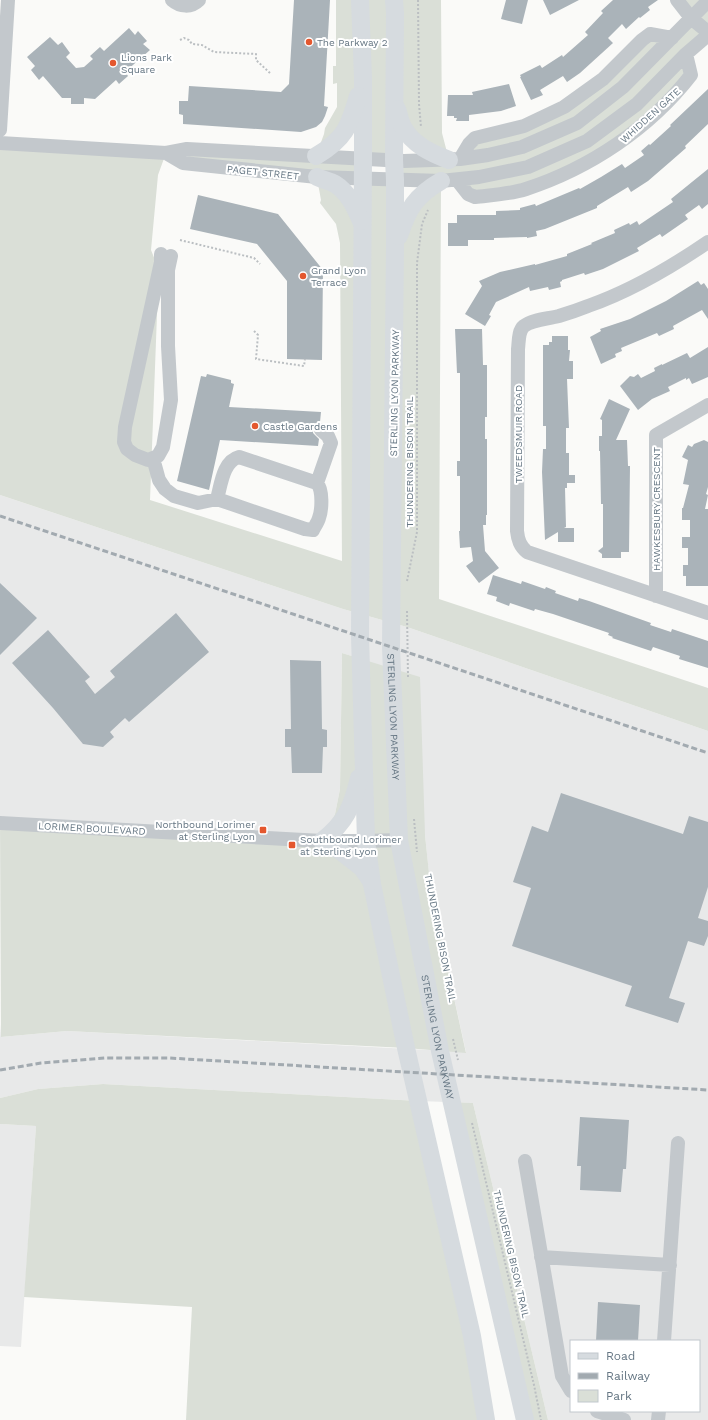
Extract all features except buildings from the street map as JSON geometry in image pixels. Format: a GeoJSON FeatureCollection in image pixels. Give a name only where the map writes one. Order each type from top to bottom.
{"type":"FeatureCollection","features":[{"type":"Feature","properties":{"kind":"main road"},"geometry":{"type":"LineString","coordinates":[[360,0],[364,158],[360,636],[366,841],[372,884],[406,1048],[472,1336],[486,1420]]}},
{"type":"Feature","properties":{"kind":"main road","name":"STERLING LYON PARKWAY"},"geometry":{"type":"LineString","coordinates":[[394,0],[395,246],[391,647],[399,840],[440,1051],[525,1420]]}},
{"type":"Feature","properties":{"kind":"main road"},"geometry":{"type":"LineString","coordinates":[[316,156],[331,147],[341,138],[349,125],[363,78]]}},
{"type":"Feature","properties":{"kind":"main road"},"geometry":{"type":"LineString","coordinates":[[394,97],[402,126],[413,140],[429,152],[454,159]]}},
{"type":"Feature","properties":{"kind":"main road"},"geometry":{"type":"LineString","coordinates":[[317,177],[336,185],[344,192],[354,204],[363,225]]}},
{"type":"Feature","properties":{"kind":"main road"},"geometry":{"type":"LineString","coordinates":[[395,246],[405,217],[415,200],[428,188],[449,181]]}},
{"type":"Feature","properties":{"kind":"main road"},"geometry":{"type":"LineString","coordinates":[[363,764],[355,792],[345,818],[334,831],[322,841],[339,850],[362,868],[372,884]]}},
{"type":"Feature","properties":{"kind":"street"},"geometry":{"type":"LineString","coordinates":[[0,130],[8,0]]}},
{"type":"Feature","properties":{"kind":"street"},"geometry":{"type":"LineString","coordinates":[[172,0],[183,6],[190,5],[199,0]]}},
{"type":"Feature","properties":{"kind":"street"},"geometry":{"type":"LineString","coordinates":[[677,0],[691,18],[708,34]]}},
{"type":"Feature","properties":{"kind":"street"},"geometry":{"type":"LineString","coordinates":[[364,158],[394,160],[454,159],[488,155],[522,147],[576,123],[623,87],[706,3]]}},
{"type":"Feature","properties":{"kind":"street"},"geometry":{"type":"LineString","coordinates":[[454,159],[475,138],[524,126],[564,107],[603,79],[650,34],[672,38]]}},
{"type":"Feature","properties":{"kind":"street","name":"WHIDDEN GATE"},"geometry":{"type":"LineString","coordinates":[[363,180],[449,181],[479,177],[528,167],[587,141],[637,104],[686,54],[708,34]]}},
{"type":"Feature","properties":{"kind":"street","name":"WHIDDEN GATE"},"geometry":{"type":"LineString","coordinates":[[449,181],[475,197],[525,190],[583,166],[627,138],[677,93],[691,75],[686,54]]}},
{"type":"Feature","properties":{"kind":"street","name":"PAGET STREET"},"geometry":{"type":"LineString","coordinates":[[0,143],[166,153],[187,149],[364,158]]}},
{"type":"Feature","properties":{"kind":"street","name":"PAGET STREET"},"geometry":{"type":"LineString","coordinates":[[166,153],[183,163],[317,177],[363,180]]}},
{"type":"Feature","properties":{"kind":"street","name":"TWEEDSMUIR ROAD"},"geometry":{"type":"LineString","coordinates":[[708,242],[649,280],[615,296],[560,316],[535,321],[524,326],[521,330],[519,338],[517,531],[521,547],[535,556],[708,613]]}},
{"type":"Feature","properties":{"kind":"street"},"geometry":{"type":"LineString","coordinates":[[166,255],[168,270],[168,346],[171,400],[163,447],[158,456],[153,458],[148,460],[135,455],[127,449],[124,442],[125,427],[160,262],[166,255]]}},
{"type":"Feature","properties":{"kind":"street","name":"HAWKESBURY CRESCENT"},"geometry":{"type":"LineString","coordinates":[[656,596],[656,435],[708,405]]}},
{"type":"Feature","properties":{"kind":"street"},"geometry":{"type":"LineString","coordinates":[[317,483],[330,442],[328,436],[321,430]]}},
{"type":"Feature","properties":{"kind":"street"},"geometry":{"type":"LineString","coordinates":[[153,458],[159,480],[165,489],[174,496],[198,503],[217,499],[305,529],[313,530],[320,517],[321,491],[317,483],[239,457],[234,458],[227,466],[217,499]]}},
{"type":"Feature","properties":{"kind":"street","name":"LORIMER BOULEVARD"},"geometry":{"type":"LineString","coordinates":[[0,823],[322,841],[399,840]]}},
{"type":"Feature","properties":{"kind":"street"},"geometry":{"type":"LineString","coordinates":[[664,1340],[678,1143]]}},
{"type":"Feature","properties":{"kind":"street"},"geometry":{"type":"LineString","coordinates":[[525,1161],[562,1376],[570,1389]]}},
{"type":"Feature","properties":{"kind":"street"},"geometry":{"type":"LineString","coordinates":[[541,1257],[670,1265]]}},
{"type":"Feature","properties":{"kind":"street"},"geometry":{"type":"LineString","coordinates":[[600,1412],[624,1420]]}},
{"type":"Feature","properties":{"kind":"path"},"geometry":{"type":"LineString","coordinates":[[413,140],[422,133],[419,104],[418,0]]}},
{"type":"Feature","properties":{"kind":"path"},"geometry":{"type":"LineString","coordinates":[[180,40],[184,38],[189,40],[192,44],[202,45],[214,52],[256,54],[256,60],[270,74]]}},
{"type":"Feature","properties":{"kind":"path","name":"THUNDERING BISON TRAIL"},"geometry":{"type":"LineString","coordinates":[[407,582],[417,532],[418,263],[422,224],[427,211]]}},
{"type":"Feature","properties":{"kind":"path"},"geometry":{"type":"LineString","coordinates":[[180,240],[254,258],[260,264]]}},
{"type":"Feature","properties":{"kind":"path"},"geometry":{"type":"LineString","coordinates":[[254,331],[258,335],[256,359],[304,366],[305,359]]}},
{"type":"Feature","properties":{"kind":"path"},"geometry":{"type":"LineString","coordinates":[[407,604],[408,680]]}},
{"type":"Feature","properties":{"kind":"path"},"geometry":{"type":"LineString","coordinates":[[413,814],[418,859]]}},
{"type":"Feature","properties":{"kind":"path"},"geometry":{"type":"LineString","coordinates":[[453,1037],[459,1064]]}},
{"type":"Feature","properties":{"kind":"path","name":"THUNDERING BISON TRAIL"},"geometry":{"type":"LineString","coordinates":[[471,1118],[541,1420]]}},
{"type":"Feature","properties":{"kind":"shaded area"},"geometry":{"type":"Polygon","coordinates":[[[0,495],[343,609],[407,627],[708,731],[708,1420],[548,1420],[473,1103],[103,1084],[38,1089],[0,1098],[0,1024],[1,1037],[67,1031],[466,1052],[431,893],[425,835],[361,659],[342,653],[340,789],[335,814],[322,841],[0,823],[0,495]]]}},
{"type":"Feature","properties":{"kind":"shaded area"},"geometry":{"type":"Polygon","coordinates":[[[0,1124],[36,1126],[21,1347],[0,1346],[0,1124]]]}},
{"type":"Feature","properties":{"kind":"green space"},"geometry":{"type":"Polygon","coordinates":[[[336,0],[441,0],[442,133],[449,160],[469,144],[564,107],[642,40],[672,38],[691,18],[677,0],[708,0],[708,35],[686,54],[691,75],[583,166],[475,197],[463,187],[441,181],[439,599],[708,688],[708,731],[407,627],[343,609],[0,495],[0,143],[316,156],[325,128],[337,107],[337,83],[333,84],[333,66],[336,66],[336,0]],[[363,80],[331,147],[317,155],[363,158],[363,80]],[[395,99],[394,160],[429,153],[395,99]],[[166,153],[158,175],[151,250],[157,265],[158,288],[150,500],[342,561],[340,243],[336,224],[320,203],[321,200],[317,178],[166,153]],[[364,158],[363,179],[395,180],[394,160],[364,158]],[[319,178],[354,204],[363,180],[319,178]],[[404,180],[396,245],[428,188],[404,180]]]}},
{"type":"Feature","properties":{"kind":"green space"},"geometry":{"type":"Polygon","coordinates":[[[342,653],[420,677],[425,835],[431,892],[466,1053],[406,1048],[67,1031],[1,1037],[0,823],[322,841],[335,814],[340,789],[342,653]],[[363,765],[334,831],[371,882],[363,765]]]}},
{"type":"Feature","properties":{"kind":"green space"},"geometry":{"type":"Polygon","coordinates":[[[103,1084],[419,1101],[486,1420],[186,1420],[192,1307],[24,1297],[36,1126],[0,1124],[0,1098],[38,1089],[103,1084]]]}},
{"type":"Feature","properties":{"kind":"green space"},"geometry":{"type":"Polygon","coordinates":[[[452,1102],[473,1103],[548,1420],[525,1420],[452,1102]]]}},
{"type":"Feature","properties":{"kind":"railway"},"geometry":{"type":"LineString","coordinates":[[0,516],[708,753]]}},
{"type":"Feature","properties":{"kind":"railway"},"geometry":{"type":"LineString","coordinates":[[0,1070],[41,1063],[105,1058],[169,1058],[708,1090]]}},
{"type":"Feature","properties":{"kind":"place","name":"The Parkway 2"},"geometry":{"type":"Point","coordinates":[309,42]}},
{"type":"Feature","properties":{"kind":"place","name":"Lions Park Square"},"geometry":{"type":"Point","coordinates":[113,63]}},
{"type":"Feature","properties":{"kind":"place","name":"Grand Lyon Terrace"},"geometry":{"type":"Point","coordinates":[303,276]}},
{"type":"Feature","properties":{"kind":"place","name":"Castle Gardens"},"geometry":{"type":"Point","coordinates":[255,426]}},
{"type":"Feature","properties":{"kind":"place","name":"Northbound Lorimer at Sterling Lyon"},"geometry":{"type":"Point","coordinates":[263,830]}},
{"type":"Feature","properties":{"kind":"place","name":"Southbound Lorimer at Sterling Lyon"},"geometry":{"type":"Point","coordinates":[292,845]}}]}
